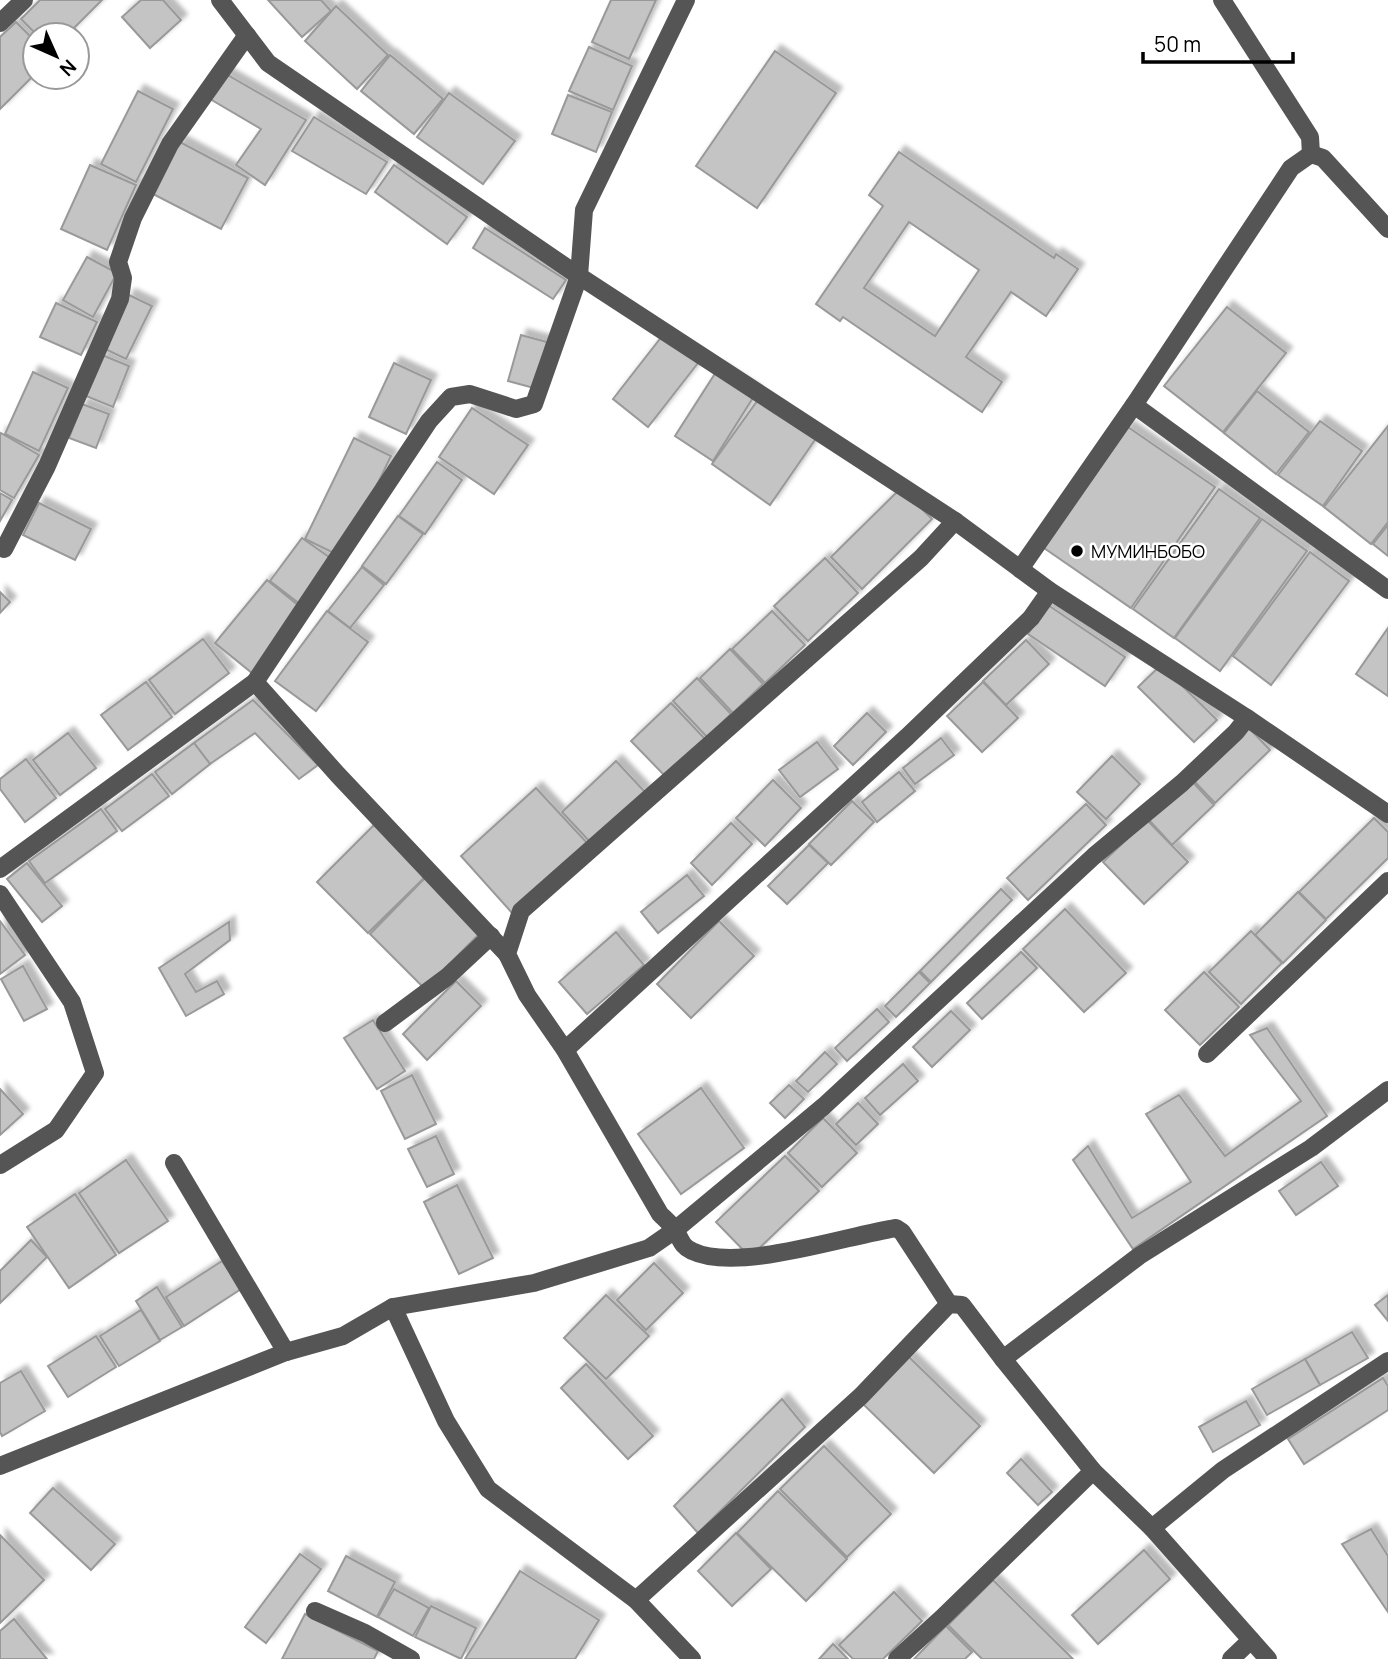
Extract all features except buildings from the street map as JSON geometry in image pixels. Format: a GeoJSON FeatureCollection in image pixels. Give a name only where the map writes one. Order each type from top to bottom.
{"type":"FeatureCollection","features":[{"type":"Feature","properties":{"kind":"street"},"geometry":{"type":"LineString","coordinates":[[0,23],[24,0]]}},
{"type":"Feature","properties":{"kind":"street"},"geometry":{"type":"LineString","coordinates":[[220,0],[268,63],[579,276],[955,521],[1050,591],[1247,718],[1388,814]]}},
{"type":"Feature","properties":{"kind":"street"},"geometry":{"type":"LineString","coordinates":[[0,870],[255,682],[429,422],[451,397],[470,394],[516,409],[534,404],[579,276],[584,210],[686,0]]}},
{"type":"Feature","properties":{"kind":"street"},"geometry":{"type":"LineString","coordinates":[[1222,0],[1310,137],[1311,154]]}},
{"type":"Feature","properties":{"kind":"street"},"geometry":{"type":"LineString","coordinates":[[4,549],[47,466],[120,299],[122,278],[118,262],[133,218],[170,144],[247,34]]}},
{"type":"Feature","properties":{"kind":"street"},"geometry":{"type":"LineString","coordinates":[[1311,154],[1323,158],[1388,229]]}},
{"type":"Feature","properties":{"kind":"street"},"geometry":{"type":"LineString","coordinates":[[1020,569],[1292,168],[1311,154]]}},
{"type":"Feature","properties":{"kind":"street"},"geometry":{"type":"LineString","coordinates":[[1133,405],[1388,590]]}},
{"type":"Feature","properties":{"kind":"street"},"geometry":{"type":"LineString","coordinates":[[507,954],[521,911],[921,558],[955,521]]}},
{"type":"Feature","properties":{"kind":"street"},"geometry":{"type":"LineString","coordinates":[[565,1050],[908,737],[1031,618],[1050,591]]}},
{"type":"Feature","properties":{"kind":"street"},"geometry":{"type":"LineString","coordinates":[[255,682],[338,775],[507,954],[527,995],[565,1050],[660,1214],[675,1230],[680,1242],[691,1251],[712,1257],[742,1258],[896,1228],[902,1232],[949,1304]]}},
{"type":"Feature","properties":{"kind":"street"},"geometry":{"type":"LineString","coordinates":[[0,1466],[286,1352],[344,1336],[393,1307],[534,1283],[649,1248],[675,1230],[834,1097],[1094,856],[1182,783],[1236,732],[1247,718]]}},
{"type":"Feature","properties":{"kind":"street"},"geometry":{"type":"LineString","coordinates":[[1207,1054],[1388,881]]}},
{"type":"Feature","properties":{"kind":"street"},"geometry":{"type":"LineString","coordinates":[[0,894],[72,1002],[94,1073],[56,1130],[0,1165]]}},
{"type":"Feature","properties":{"kind":"street"},"geometry":{"type":"LineString","coordinates":[[385,1023],[447,977],[491,936]]}},
{"type":"Feature","properties":{"kind":"street"},"geometry":{"type":"LineString","coordinates":[[1003,1359],[1139,1256],[1311,1148],[1388,1090]]}},
{"type":"Feature","properties":{"kind":"street"},"geometry":{"type":"LineString","coordinates":[[174,1163],[286,1352]]}},
{"type":"Feature","properties":{"kind":"street"},"geometry":{"type":"LineString","coordinates":[[949,1304],[962,1305],[1093,1471],[1152,1528],[1268,1659]]}},
{"type":"Feature","properties":{"kind":"street"},"geometry":{"type":"LineString","coordinates":[[636,1600],[861,1396],[949,1304]]}},
{"type":"Feature","properties":{"kind":"street"},"geometry":{"type":"LineString","coordinates":[[393,1307],[446,1421],[488,1489],[636,1600],[692,1659]]}},
{"type":"Feature","properties":{"kind":"street"},"geometry":{"type":"LineString","coordinates":[[1152,1528],[1223,1470],[1388,1361]]}},
{"type":"Feature","properties":{"kind":"street"},"geometry":{"type":"LineString","coordinates":[[897,1659],[1093,1471]]}},
{"type":"Feature","properties":{"kind":"street"},"geometry":{"type":"LineString","coordinates":[[315,1611],[365,1633],[411,1659]]}},
{"type":"Feature","properties":{"kind":"street"},"geometry":{"type":"LineString","coordinates":[[1231,1659],[1251,1640]]}},
{"type":"Feature","properties":{"kind":"place","name":"МУМИНБОБО"},"geometry":{"type":"Point","coordinates":[1077,551]}}]}
